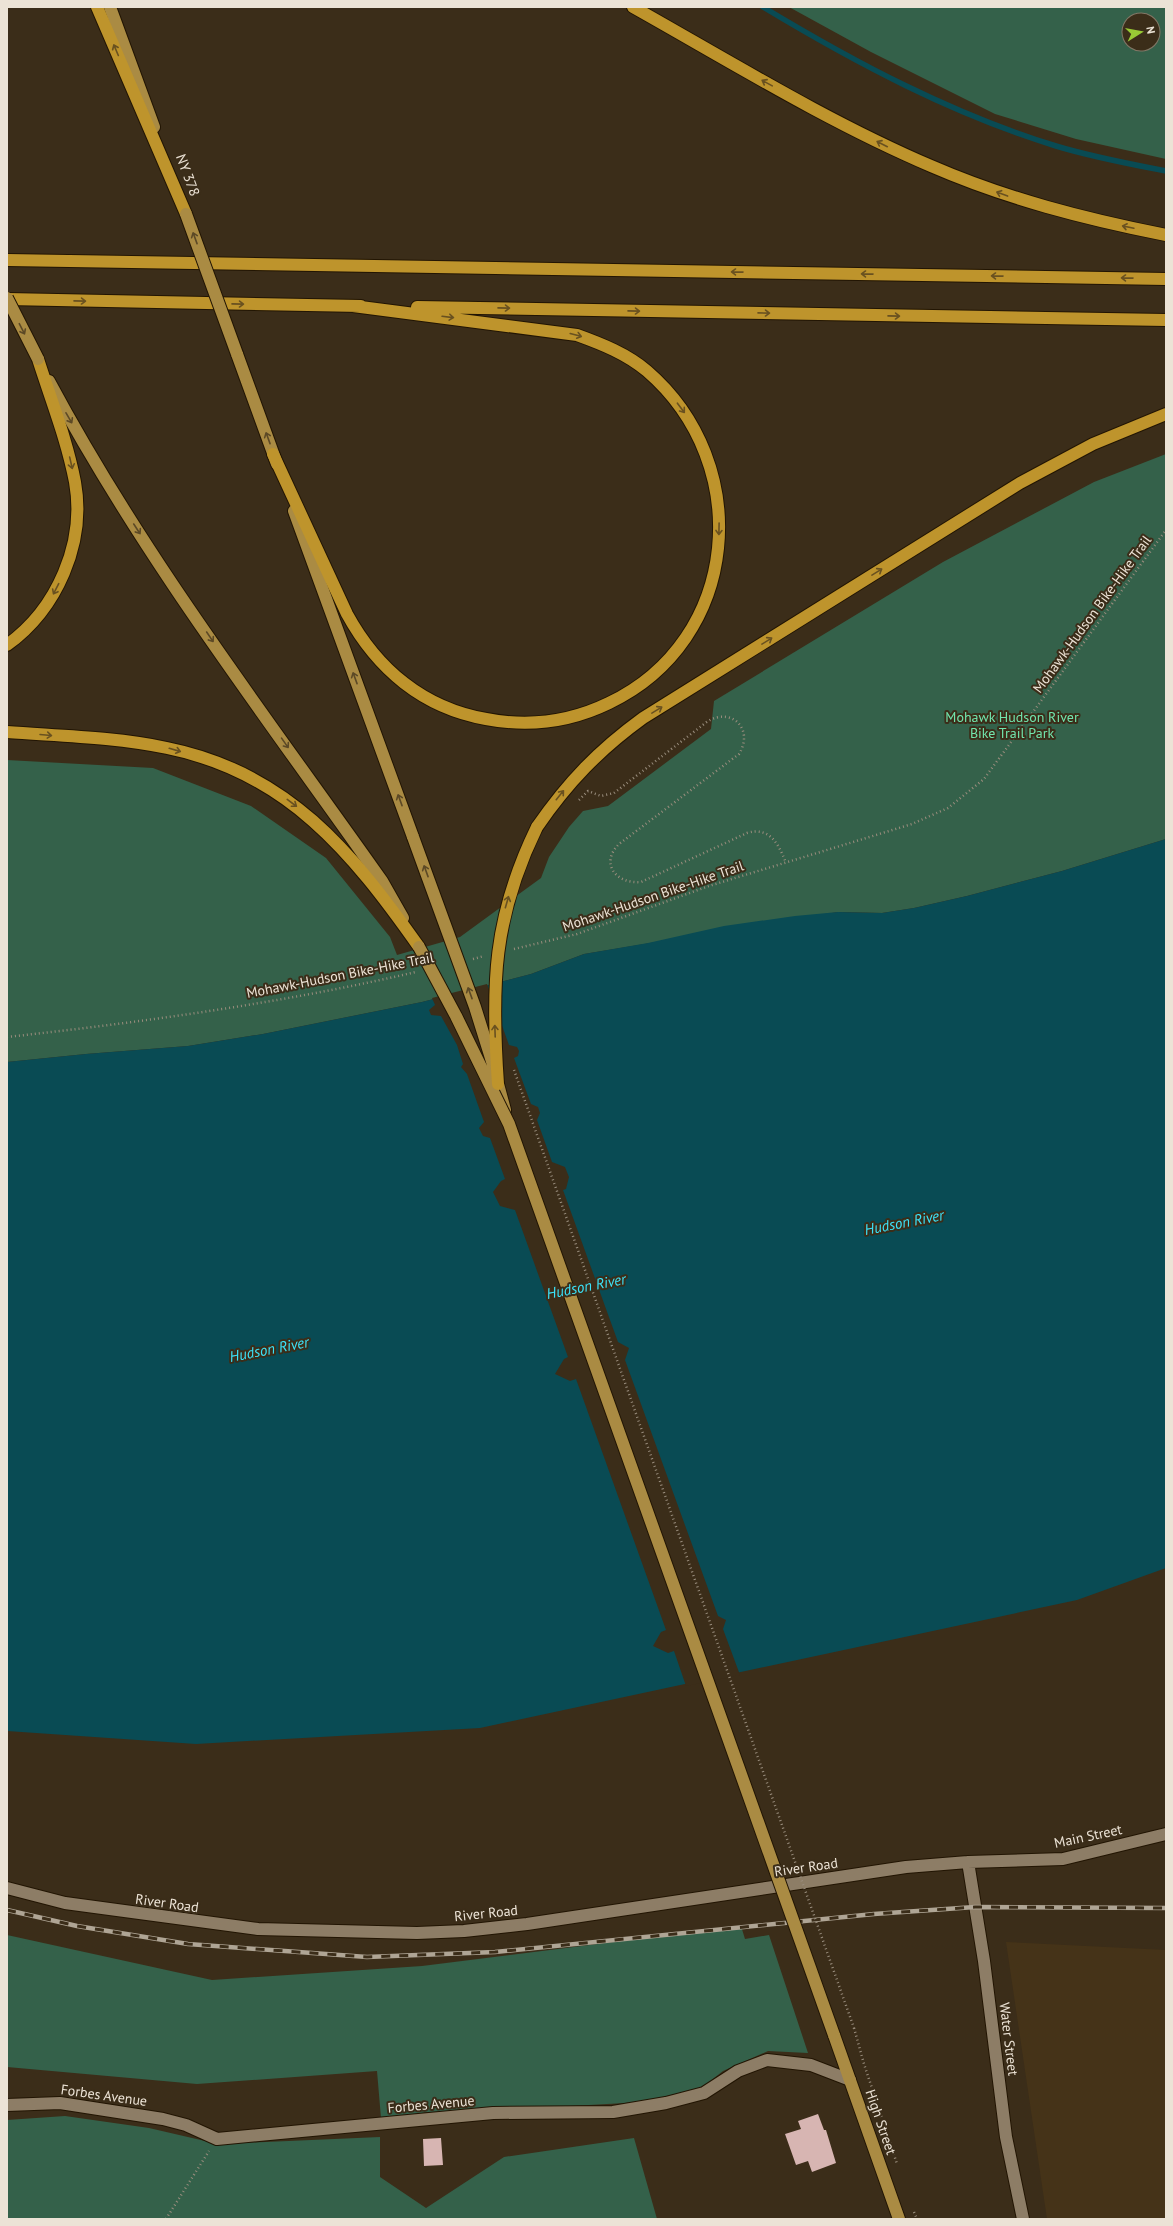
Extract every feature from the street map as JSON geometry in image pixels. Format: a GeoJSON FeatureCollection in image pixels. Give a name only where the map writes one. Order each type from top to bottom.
{"type":"FeatureCollection","features":[{"type":"Feature","properties":{"kind":"highway"},"geometry":{"type":"LineString","coordinates":[[97,7],[186,214]]}},
{"type":"Feature","properties":{"kind":"highway"},"geometry":{"type":"LineString","coordinates":[[633,7],[810,107],[932,166],[1009,196],[1048,208],[1166,235]]}},
{"type":"Feature","properties":{"kind":"highway"},"geometry":{"type":"LineString","coordinates":[[7,260],[1166,279]]}},
{"type":"Feature","properties":{"kind":"highway"},"geometry":{"type":"LineString","coordinates":[[7,300],[1166,320]]}},
{"type":"Feature","properties":{"kind":"highway"},"geometry":{"type":"LineString","coordinates":[[273,454],[347,614],[359,636],[378,660],[408,688],[428,700],[449,709],[473,717],[523,724],[574,717],[621,698],[644,683],[665,663],[684,640],[698,617],[709,590],[717,560],[720,530],[718,500],[711,468],[700,440],[684,411],[666,389],[646,370],[607,346],[577,335],[353,306]]}},
{"type":"Feature","properties":{"kind":"highway"},"geometry":{"type":"LineString","coordinates":[[7,645],[36,619],[51,599],[65,571],[75,532],[77,507],[75,483],[70,457],[38,359]]}},
{"type":"Feature","properties":{"kind":"highway"},"geometry":{"type":"LineString","coordinates":[[498,1084],[495,1018],[498,944],[513,881],[538,827],[555,802],[594,757],[643,718],[1020,482],[1093,444],[1166,414]]}},
{"type":"Feature","properties":{"kind":"highway"},"geometry":{"type":"LineString","coordinates":[[7,732],[135,743],[168,748],[234,770],[288,800],[311,818],[378,884],[419,947]]}},
{"type":"Feature","properties":{"kind":"main road","name":"NY 378"},"geometry":{"type":"LineString","coordinates":[[110,7],[475,1007],[509,1124]]}},
{"type":"Feature","properties":{"kind":"main road"},"geometry":{"type":"LineString","coordinates":[[7,300],[68,416],[131,520],[378,884]]}},
{"type":"Feature","properties":{"kind":"main road","name":"NY 378"},"geometry":{"type":"LineString","coordinates":[[419,947],[456,1016],[509,1124]]}},
{"type":"Feature","properties":{"kind":"main road","name":"High Street"},"geometry":{"type":"LineString","coordinates":[[509,1124],[899,2219]]}},
{"type":"Feature","properties":{"kind":"street","name":"Main Street"},"geometry":{"type":"LineString","coordinates":[[968,1862],[1062,1859],[1166,1834]]}},
{"type":"Feature","properties":{"kind":"street","name":"River Road"},"geometry":{"type":"LineString","coordinates":[[7,1888],[65,1903],[258,1929],[417,1933],[464,1931],[527,1924],[906,1868],[968,1862]]}},
{"type":"Feature","properties":{"kind":"street","name":"Water Street"},"geometry":{"type":"LineString","coordinates":[[968,1862],[984,1961],[1006,2137],[1023,2219]]}},
{"type":"Feature","properties":{"kind":"street","name":"Forbes Avenue"},"geometry":{"type":"LineString","coordinates":[[7,2105],[67,2104],[163,2119],[186,2125],[217,2139],[493,2113],[613,2112],[666,2103],[704,2093],[738,2071],[767,2060],[811,2065],[850,2080]]}},
{"type":"Feature","properties":{"kind":"path","name":"Mohawk-Hudson Bike-Hike Trail"},"geometry":{"type":"LineString","coordinates":[[508,951],[577,934],[709,886],[912,824],[948,808],[967,794],[984,778],[1146,554],[1166,530]]}},
{"type":"Feature","properties":{"kind":"path"},"geometry":{"type":"LineString","coordinates":[[575,805],[588,792],[601,796],[614,793],[708,720],[717,716],[728,716],[736,720],[744,733],[744,744],[738,754],[619,844],[612,854],[613,870],[617,877],[624,882],[641,882],[747,833],[757,831],[766,833],[776,841],[786,863]]}},
{"type":"Feature","properties":{"kind":"path"},"geometry":{"type":"LineString","coordinates":[[470,960],[485,956]]}},
{"type":"Feature","properties":{"kind":"path","name":"Mohawk-Hudson Bike-Hike Trail"},"geometry":{"type":"LineString","coordinates":[[7,1037],[111,1025],[189,1013],[423,970]]}},
{"type":"Feature","properties":{"kind":"path"},"geometry":{"type":"LineString","coordinates":[[513,1068],[854,2028],[864,2064],[898,2166]]}},
{"type":"Feature","properties":{"kind":"path"},"geometry":{"type":"LineString","coordinates":[[166,2219],[217,2139]]}},
{"type":"Feature","properties":{"kind":"path"},"geometry":{"type":"LineString","coordinates":[[912,2206],[917,2219]]}},
{"type":"Feature","properties":{"kind":"shaded area"},"geometry":{"type":"Polygon","coordinates":[[[1006,1942],[1166,1950],[1166,2219],[1047,2219],[1006,1942]]]}},
{"type":"Feature","properties":{"kind":"green space"},"geometry":{"type":"Polygon","coordinates":[[[789,7],[1166,7],[1166,159],[1076,139],[995,114],[871,52],[789,7]]]}},
{"type":"Feature","properties":{"kind":"green space","name":"Mohawk Hudson River Bike Trail Park"},"geometry":{"type":"Polygon","coordinates":[[[1166,454],[1166,839],[1062,871],[967,896],[914,908],[882,913],[838,912],[584,954],[531,974],[422,1002],[263,1034],[188,1046],[7,1062],[7,760],[153,768],[251,806],[326,858],[390,937],[397,955],[460,937],[541,878],[549,857],[569,827],[583,811],[608,806],[711,729],[714,701],[943,562],[1094,482],[1166,454]]]}},
{"type":"Feature","properties":{"kind":"green space"},"geometry":{"type":"Polygon","coordinates":[[[741,1926],[745,1939],[769,1935],[808,2053],[768,2051],[723,2071],[703,2087],[655,2099],[625,2103],[429,2112],[381,2118],[377,2071],[197,2084],[7,2067],[7,1935],[212,1980],[422,1966],[741,1926]]]}},
{"type":"Feature","properties":{"kind":"green space"},"geometry":{"type":"Polygon","coordinates":[[[65,2116],[149,2128],[218,2144],[380,2137],[380,2177],[426,2208],[504,2157],[634,2138],[657,2219],[7,2219],[7,2120],[65,2116]]]}},
{"type":"Feature","properties":{"kind":"water","name":"Hudson River"},"geometry":{"type":"Polygon","coordinates":[[[1166,839],[1166,1568],[1077,1600],[480,1728],[196,1744],[7,1731],[7,1062],[188,1046],[263,1034],[422,1002],[531,974],[584,954],[648,943],[724,926],[795,916],[838,912],[882,913],[914,908],[967,896],[1062,871],[1166,839]]]}},
{"type":"Feature","properties":{"kind":"pier"},"geometry":{"type":"Polygon","coordinates":[[[487,984],[509,1045],[517,1047],[519,1051],[518,1056],[514,1058],[531,1104],[538,1107],[540,1113],[537,1120],[552,1162],[565,1167],[569,1177],[566,1189],[563,1190],[618,1342],[629,1348],[625,1360],[718,1616],[726,1620],[723,1629],[740,1675],[686,1686],[674,1651],[668,1653],[653,1646],[661,1632],[666,1630],[576,1379],[570,1381],[555,1374],[564,1359],[568,1357],[515,1210],[500,1206],[493,1192],[501,1181],[505,1179],[490,1138],[483,1136],[479,1128],[484,1122],[467,1074],[461,1067],[463,1064],[457,1045],[441,1016],[431,1015],[429,1010],[435,1005],[432,998],[487,984]]]}},
{"type":"Feature","properties":{"kind":"building"},"geometry":{"type":"Polygon","coordinates":[[[818,2114],[824,2130],[826,2130],[836,2163],[812,2172],[808,2161],[796,2165],[785,2134],[801,2129],[798,2121],[818,2114]]]}},
{"type":"Feature","properties":{"kind":"building"},"geometry":{"type":"Polygon","coordinates":[[[441,2138],[443,2165],[424,2166],[423,2139],[441,2138]]]}},
{"type":"Feature","properties":{"kind":"waterway"},"geometry":{"type":"LineString","coordinates":[[763,7],[833,48],[905,86],[979,119],[1070,150],[1166,171]]}},
{"type":"Feature","properties":{"kind":"railway"},"geometry":{"type":"LineString","coordinates":[[7,1910],[77,1926],[188,1944],[367,1957],[495,1952],[874,1914],[975,1907],[1166,1908]]}}]}
